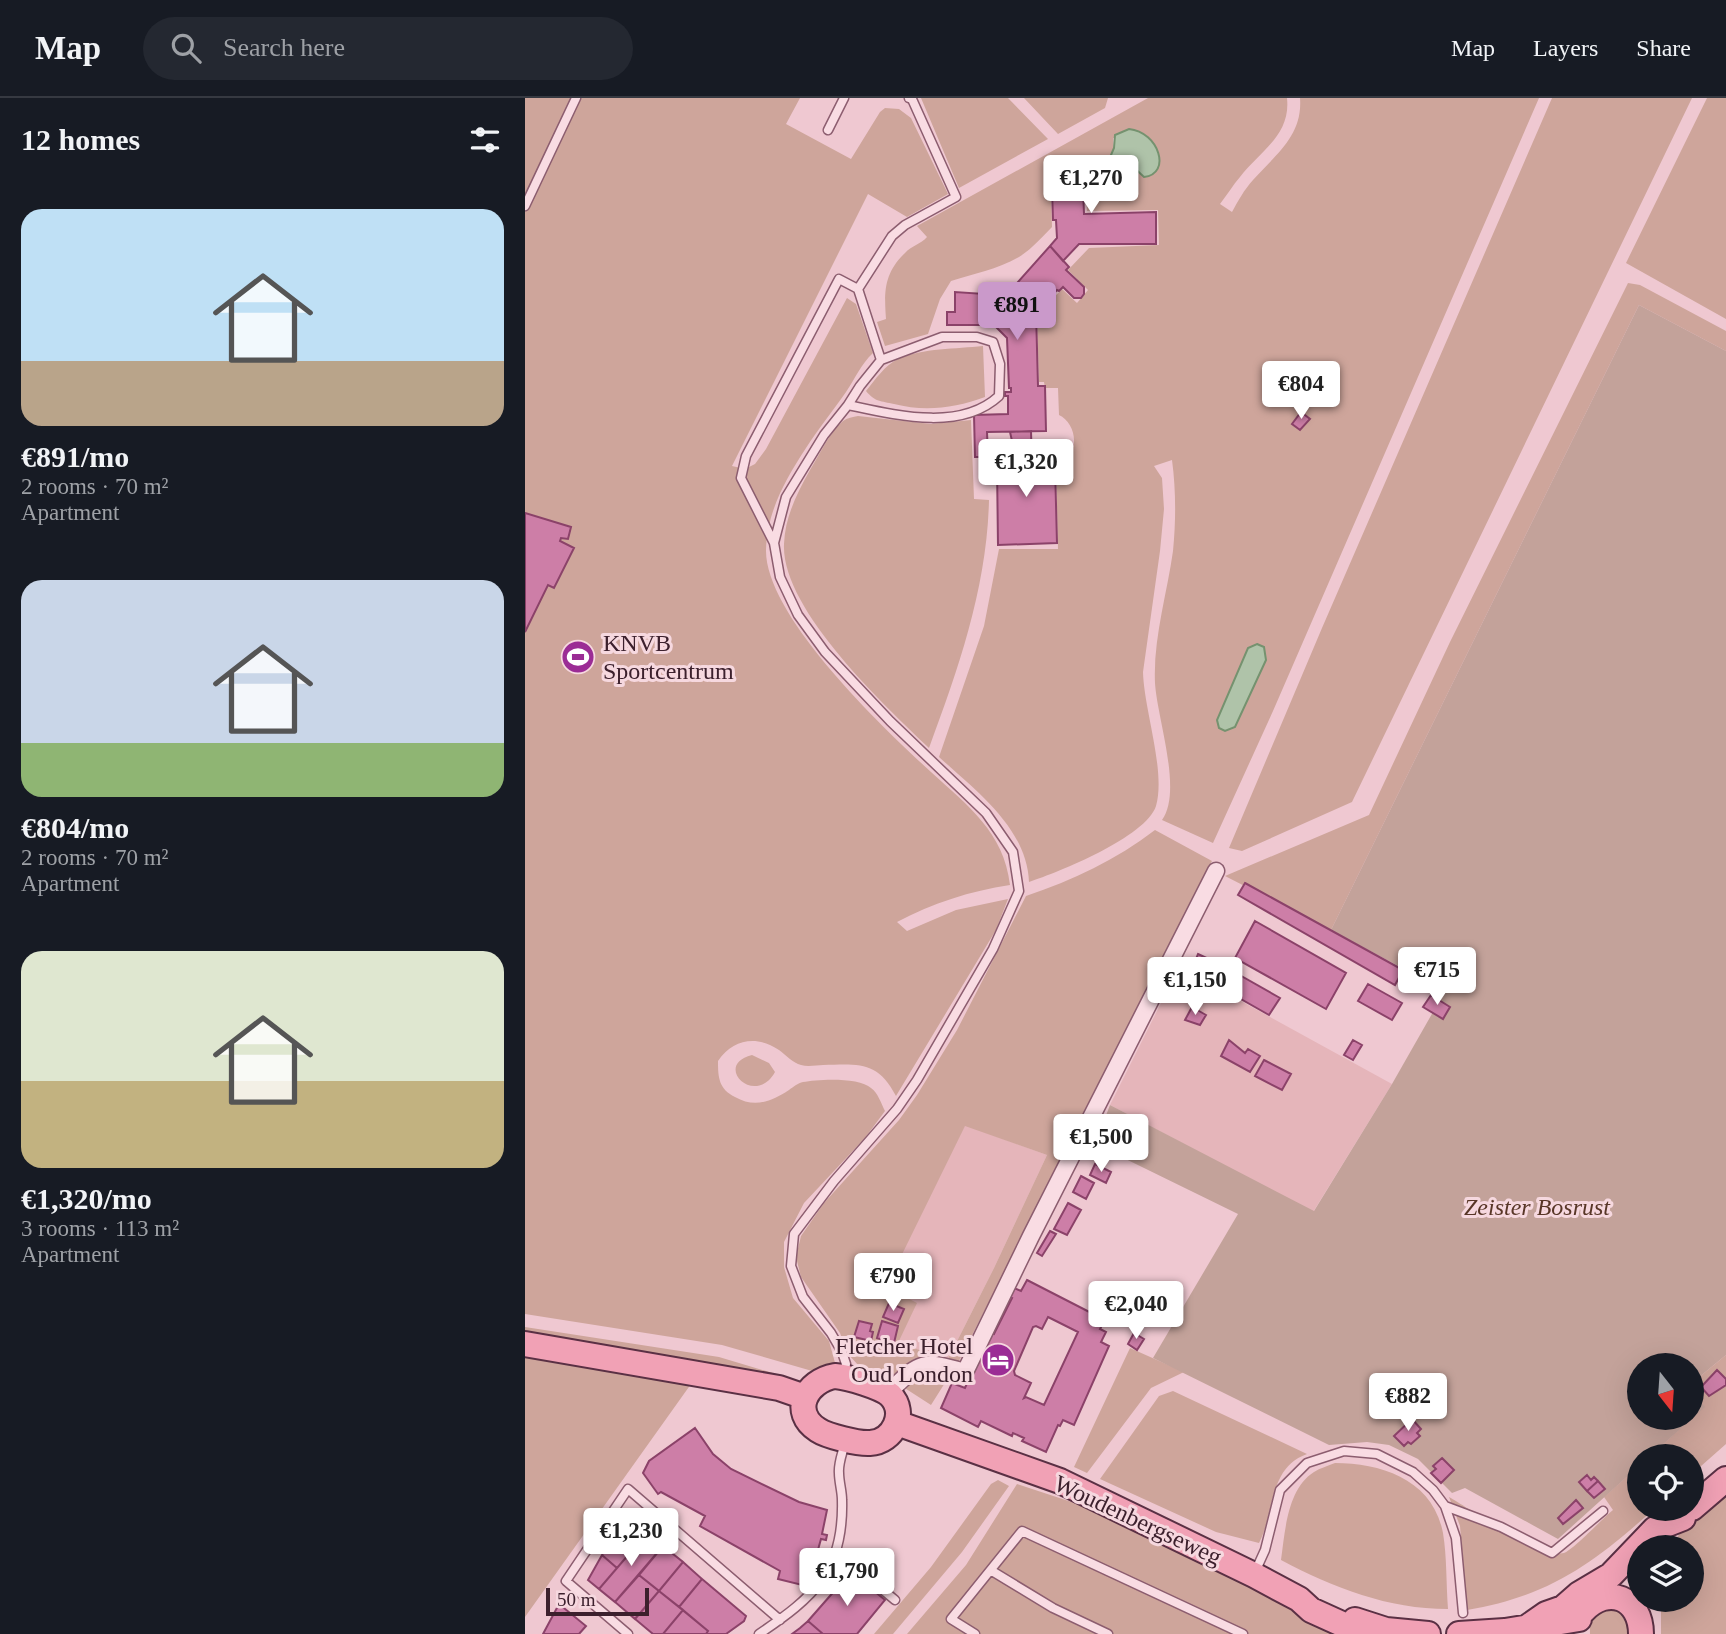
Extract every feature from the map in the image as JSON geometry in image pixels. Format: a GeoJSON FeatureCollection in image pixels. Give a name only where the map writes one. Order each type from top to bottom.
{"type":"FeatureCollection","features":[{"type":"Feature","properties":{"kind":"main road"},"geometry":{"type":"LineString","coordinates":[[525,1344],[779,1388],[805,1397]]}},
{"type":"Feature","properties":{"kind":"main road"},"geometry":{"type":"LineString","coordinates":[[844,1377],[888,1392],[898,1408],[897,1423],[891,1433],[874,1443],[819,1431],[813,1426],[804,1408],[805,1397],[815,1382],[824,1378],[844,1377]]}},
{"type":"Feature","properties":{"kind":"main road","name":"Woudenbergseweg"},"geometry":{"type":"LineString","coordinates":[[897,1423],[1060,1481],[1254,1575],[1299,1599],[1311,1610],[1371,1634]]}},
{"type":"Feature","properties":{"kind":"main road"},"geometry":{"type":"LineString","coordinates":[[1704,1498],[1726,1479]]}},
{"type":"Feature","properties":{"kind":"main road"},"geometry":{"type":"LineString","coordinates":[[1527,1628],[1546,1614],[1570,1604],[1579,1594],[1611,1575],[1655,1529],[1670,1521]]}},
{"type":"Feature","properties":{"kind":"main road"},"geometry":{"type":"LineString","coordinates":[[1670,1535],[1681,1521]]}},
{"type":"Feature","properties":{"kind":"main road"},"geometry":{"type":"LineString","coordinates":[[1461,1623],[1527,1628],[1579,1627],[1592,1603],[1620,1592],[1627,1583]]}},
{"type":"Feature","properties":{"kind":"main road"},"geometry":{"type":"LineString","coordinates":[[1611,1597],[1623,1600],[1639,1614]]}},
{"type":"Feature","properties":{"kind":"main road"},"geometry":{"type":"LineString","coordinates":[[1299,1599],[1386,1630],[1428,1634]]}},
{"type":"Feature","properties":{"kind":"street"},"geometry":{"type":"LineString","coordinates":[[888,1392],[906,1374],[925,1364],[934,1363],[965,1372],[1216,871]]}},
{"type":"Feature","properties":{"kind":"lane"},"geometry":{"type":"LineString","coordinates":[[525,206],[576,98]]}},
{"type":"Feature","properties":{"kind":"lane"},"geometry":{"type":"LineString","coordinates":[[828,130],[844,98]]}},
{"type":"Feature","properties":{"kind":"lane"},"geometry":{"type":"LineString","coordinates":[[858,289],[892,236],[905,225],[956,197],[912,99],[909,98]]}},
{"type":"Feature","properties":{"kind":"lane"},"geometry":{"type":"LineString","coordinates":[[844,1377],[846,1364],[842,1352],[831,1332],[803,1297],[791,1266],[794,1234],[834,1181],[897,1109],[917,1080],[993,949],[1019,891],[1013,852],[986,813],[890,720],[825,652],[798,615],[780,577],[774,543],[741,478],[746,456],[839,279],[858,289],[881,360]]}},
{"type":"Feature","properties":{"kind":"lane"},"geometry":{"type":"LineString","coordinates":[[774,543],[786,497],[824,435],[881,360],[941,337],[977,337],[993,342],[1000,364],[999,396],[988,406],[971,413],[937,418],[899,415],[848,405]]}},
{"type":"Feature","properties":{"kind":"lane"},"geometry":{"type":"LineString","coordinates":[[759,1634],[816,1590],[834,1559],[841,1532],[842,1499],[838,1471],[846,1439]]}},
{"type":"Feature","properties":{"kind":"lane"},"geometry":{"type":"LineString","coordinates":[[1254,1575],[1265,1550],[1280,1490],[1307,1462],[1344,1451],[1377,1454],[1413,1472],[1433,1490],[1445,1506],[1456,1538],[1461,1623]]}},
{"type":"Feature","properties":{"kind":"lane"},"geometry":{"type":"LineString","coordinates":[[628,1634],[566,1581],[628,1489],[780,1619]]}},
{"type":"Feature","properties":{"kind":"lane"},"geometry":{"type":"LineString","coordinates":[[1445,1506],[1500,1527],[1552,1553],[1604,1511]]}},
{"type":"Feature","properties":{"kind":"lane"},"geometry":{"type":"LineString","coordinates":[[975,1634],[951,1619],[1022,1531],[1243,1634]]}},
{"type":"Feature","properties":{"kind":"lane"},"geometry":{"type":"LineString","coordinates":[[837,1551],[895,1600]]}},
{"type":"Feature","properties":{"kind":"lane"},"geometry":{"type":"LineString","coordinates":[[992,1571],[1053,1608],[1108,1634]]}},
{"type":"Feature","properties":{"kind":"shaded area"},"geometry":{"type":"Polygon","coordinates":[[[525,98],[800,98],[786,124],[851,159],[880,112],[885,108],[899,109],[911,118],[948,194],[907,217],[868,194],[732,466],[745,469],[755,464],[766,449],[847,298],[856,304],[873,353],[811,441],[779,497],[767,536],[766,550],[771,577],[805,638],[830,669],[910,753],[982,821],[1000,850],[1010,885],[952,899],[897,922],[907,931],[956,910],[1008,899],[996,930],[896,1096],[882,1076],[866,1067],[801,1065],[762,1042],[738,1044],[718,1061],[719,1078],[723,1087],[742,1100],[756,1103],[769,1100],[803,1082],[849,1080],[871,1088],[885,1111],[865,1138],[804,1203],[784,1242],[784,1267],[793,1298],[829,1341],[837,1370],[826,1375],[722,1345],[525,1314],[525,98]]]}},
{"type":"Feature","properties":{"kind":"shaded area"},"geometry":{"type":"Polygon","coordinates":[[[921,98],[1008,98],[1048,139],[959,188],[921,98]]]}},
{"type":"Feature","properties":{"kind":"shaded area"},"geometry":{"type":"Polygon","coordinates":[[[1024,98],[1108,98],[1105,108],[1058,134],[1024,98]]]}},
{"type":"Feature","properties":{"kind":"shaded area"},"geometry":{"type":"Polygon","coordinates":[[[1148,98],[1287,98],[1284,122],[1273,142],[1237,180],[1220,204],[1232,212],[1250,184],[1292,134],[1300,111],[1300,98],[1539,98],[1213,843],[1162,820],[1168,807],[1170,773],[1157,698],[1155,666],[1174,539],[1175,494],[1172,460],[1154,466],[1162,478],[1164,509],[1143,672],[1158,776],[1156,806],[1149,818],[1136,830],[1100,852],[1029,882],[1026,862],[1009,827],[983,797],[939,757],[984,626],[999,549],[1058,549],[1056,464],[1070,454],[1074,438],[1071,427],[1059,415],[1058,388],[1045,388],[1044,382],[1039,382],[1037,315],[1062,289],[1077,303],[1088,290],[1068,270],[1089,248],[1159,245],[1158,210],[1087,211],[1086,156],[1050,157],[1052,227],[1019,257],[951,281],[940,299],[928,334],[885,346],[877,322],[886,319],[887,283],[898,260],[927,237],[917,226],[1148,98]],[[1113,138],[1114,165],[1125,161],[1158,159],[1156,148],[1113,138]],[[1248,648],[1217,720],[1266,660],[1248,648]]]}},
{"type":"Feature","properties":{"kind":"shaded area"},"geometry":{"type":"Polygon","coordinates":[[[1552,98],[1692,98],[1352,802],[1242,851],[1229,848],[1322,628],[1552,98]]]}},
{"type":"Feature","properties":{"kind":"shaded area"},"geometry":{"type":"Polygon","coordinates":[[[1707,98],[1726,98],[1726,319],[1626,263],[1707,98]]]}},
{"type":"Feature","properties":{"kind":"shaded area"},"geometry":{"type":"Polygon","coordinates":[[[1129,129],[1148,137],[1154,145],[1159,161],[1158,169],[1153,174],[1144,177],[1128,162],[1112,166],[1108,162],[1114,148],[1115,135],[1129,129]]]}},
{"type":"Feature","properties":{"kind":"shaded area"},"geometry":{"type":"Polygon","coordinates":[[[1628,283],[1640,285],[1726,331],[1726,351],[1639,305],[1331,930],[1225,876],[1369,815],[1450,642],[1628,283]]]}},
{"type":"Feature","properties":{"kind":"shaded area"},"geometry":{"type":"Polygon","coordinates":[[[983,346],[985,397],[951,406],[917,408],[879,400],[866,391],[893,362],[908,355],[983,346]]]}},
{"type":"Feature","properties":{"kind":"shaded area"},"geometry":{"type":"Polygon","coordinates":[[[858,416],[931,424],[971,420],[974,499],[989,500],[977,595],[961,657],[929,748],[839,654],[799,597],[788,570],[785,534],[796,496],[833,431],[845,420],[858,416]]]}},
{"type":"Feature","properties":{"kind":"shaded area"},"geometry":{"type":"Polygon","coordinates":[[[1257,644],[1264,647],[1266,660],[1235,727],[1225,731],[1219,728],[1217,720],[1248,648],[1257,644]]]}},
{"type":"Feature","properties":{"kind":"shaded area"},"geometry":{"type":"Polygon","coordinates":[[[1155,830],[1212,861],[960,1359],[931,1405],[900,1385],[859,1366],[848,1354],[840,1333],[801,1277],[796,1257],[801,1236],[824,1203],[899,1120],[917,1095],[957,1030],[1026,896],[1093,868],[1125,851],[1155,830]],[[965,1126],[886,1287],[917,1303],[898,1343],[948,1359],[1047,1155],[965,1126]]]}},
{"type":"Feature","properties":{"kind":"shaded area"},"geometry":{"type":"Polygon","coordinates":[[[1179,967],[1392,1084],[1313,1212],[1110,1105],[1179,967]]]}},
{"type":"Feature","properties":{"kind":"shaded area"},"geometry":{"type":"Polygon","coordinates":[[[752,1055],[769,1063],[775,1072],[767,1082],[757,1086],[741,1081],[736,1074],[736,1067],[741,1060],[752,1055]]]}},
{"type":"Feature","properties":{"kind":"shaded area"},"geometry":{"type":"Polygon","coordinates":[[[965,1125],[1047,1155],[948,1359],[898,1343],[885,1287],[965,1125]]]}},
{"type":"Feature","properties":{"kind":"shaded area"},"geometry":{"type":"Polygon","coordinates":[[[525,1327],[719,1357],[796,1380],[525,1336],[525,1327]]]}},
{"type":"Feature","properties":{"kind":"shaded area"},"geometry":{"type":"Polygon","coordinates":[[[1130,1348],[1184,1372],[1151,1388],[1087,1473],[1074,1467],[1130,1348]]]}},
{"type":"Feature","properties":{"kind":"shaded area"},"geometry":{"type":"Polygon","coordinates":[[[525,1354],[691,1384],[525,1617],[525,1354]]]}},
{"type":"Feature","properties":{"kind":"shaded area"},"geometry":{"type":"Polygon","coordinates":[[[1726,1355],[1726,1444],[1704,1463],[1704,1444],[1663,1444],[1679,1430],[1705,1430],[1705,1372],[1726,1355]]]}},
{"type":"Feature","properties":{"kind":"shaded area"},"geometry":{"type":"Polygon","coordinates":[[[1173,1391],[1307,1454],[1294,1461],[1279,1480],[1259,1543],[1216,1532],[1100,1479],[1159,1396],[1173,1391]]]}},
{"type":"Feature","properties":{"kind":"shaded area"},"geometry":{"type":"Polygon","coordinates":[[[1335,1463],[1370,1466],[1387,1471],[1403,1478],[1429,1500],[1443,1533],[1448,1609],[1404,1605],[1362,1595],[1281,1560],[1286,1524],[1298,1489],[1314,1472],[1335,1463]]]}},
{"type":"Feature","properties":{"kind":"shaded area"},"geometry":{"type":"Polygon","coordinates":[[[1627,1477],[1627,1521],[1640,1521],[1590,1561],[1547,1586],[1523,1596],[1467,1610],[1460,1526],[1449,1497],[1524,1541],[1554,1553],[1564,1553],[1613,1510],[1604,1497],[1627,1477]]]}},
{"type":"Feature","properties":{"kind":"shaded area"},"geometry":{"type":"Polygon","coordinates":[[[998,1480],[1009,1486],[962,1552],[893,1634],[874,1634],[931,1567],[991,1484],[998,1480]]]}},
{"type":"Feature","properties":{"kind":"shaded area"},"geometry":{"type":"Polygon","coordinates":[[[1017,1484],[1117,1517],[1347,1634],[907,1634],[966,1565],[1017,1484]]]}},
{"type":"Feature","properties":{"kind":"shaded area"},"geometry":{"type":"Polygon","coordinates":[[[1726,1488],[1726,1634],[1661,1634],[1661,1612],[1704,1612],[1704,1535],[1679,1535],[1689,1521],[1704,1521],[1704,1507],[1726,1488]]]}},
{"type":"Feature","properties":{"kind":"shaded area"},"geometry":{"type":"Polygon","coordinates":[[[1615,1609],[1627,1616],[1630,1634],[1590,1634],[1591,1623],[1596,1616],[1615,1609]]]}},
{"type":"Feature","properties":{"kind":"green space","name":"Zeister Bosrust"},"geometry":{"type":"Polygon","coordinates":[[[1639,305],[1726,351],[1726,1355],[1705,1372],[1705,1353],[1627,1353],[1627,1430],[1679,1430],[1663,1444],[1627,1444],[1627,1477],[1558,1539],[1465,1488],[1452,1493],[1418,1459],[1389,1445],[1367,1442],[1329,1445],[1153,1358],[1238,1214],[1095,1144],[1110,1105],[1314,1211],[1445,991],[1331,930],[1639,305]]]}},
{"type":"Feature","properties":{"kind":"building"},"geometry":{"type":"Polygon","coordinates":[[[1051,159],[1082,159],[1084,214],[1156,212],[1156,244],[1079,244],[1063,261],[1050,246],[1057,238],[1056,220],[1053,220],[1051,159]]]}},
{"type":"Feature","properties":{"kind":"building"},"geometry":{"type":"Polygon","coordinates":[[[1050,246],[1069,267],[1066,270],[1084,287],[1084,294],[1081,298],[1074,298],[1063,287],[1036,311],[1038,386],[1045,386],[1046,431],[987,432],[988,457],[975,457],[974,415],[1008,414],[1008,396],[1005,396],[1005,392],[1011,392],[1011,388],[1007,338],[994,325],[947,325],[947,312],[955,312],[955,292],[999,295],[999,292],[1009,292],[1009,288],[1011,290],[1050,246]]]}},
{"type":"Feature","properties":{"kind":"building"},"geometry":{"type":"Polygon","coordinates":[[[1301,412],[1310,419],[1300,430],[1292,424],[1301,412]]]}},
{"type":"Feature","properties":{"kind":"building"},"geometry":{"type":"Polygon","coordinates":[[[1031,431],[1032,466],[1055,465],[1057,543],[998,545],[997,466],[1020,465],[1020,444],[1012,441],[1010,432],[1031,431]]]}},
{"type":"Feature","properties":{"kind":"building"},"geometry":{"type":"Polygon","coordinates":[[[525,513],[571,527],[568,539],[561,538],[560,541],[574,548],[554,588],[548,585],[525,632],[525,513]]]}},
{"type":"Feature","properties":{"kind":"building"},"geometry":{"type":"Polygon","coordinates":[[[1245,883],[1403,970],[1395,985],[1238,895],[1245,883]]]}},
{"type":"Feature","properties":{"kind":"building"},"geometry":{"type":"Polygon","coordinates":[[[1255,921],[1346,973],[1326,1009],[1235,958],[1255,921]]]}},
{"type":"Feature","properties":{"kind":"building"},"geometry":{"type":"Polygon","coordinates":[[[1198,954],[1213,961],[1208,971],[1194,964],[1198,954]]]}},
{"type":"Feature","properties":{"kind":"building"},"geometry":{"type":"Polygon","coordinates":[[[1213,960],[1280,998],[1269,1015],[1204,978],[1213,960]]]}},
{"type":"Feature","properties":{"kind":"building"},"geometry":{"type":"Polygon","coordinates":[[[1187,972],[1196,976],[1193,981],[1199,984],[1193,996],[1181,985],[1187,972]]]}},
{"type":"Feature","properties":{"kind":"building"},"geometry":{"type":"Polygon","coordinates":[[[1368,984],[1402,1003],[1392,1020],[1358,1001],[1368,984]]]}},
{"type":"Feature","properties":{"kind":"building"},"geometry":{"type":"Polygon","coordinates":[[[1431,995],[1450,1007],[1443,1019],[1423,1007],[1431,995]]]}},
{"type":"Feature","properties":{"kind":"building"},"geometry":{"type":"Polygon","coordinates":[[[1192,1007],[1206,1015],[1200,1025],[1185,1020],[1192,1007]]]}},
{"type":"Feature","properties":{"kind":"building"},"geometry":{"type":"Polygon","coordinates":[[[1229,1040],[1245,1053],[1248,1049],[1260,1056],[1250,1072],[1221,1056],[1229,1040]]]}},
{"type":"Feature","properties":{"kind":"building"},"geometry":{"type":"Polygon","coordinates":[[[1353,1040],[1362,1045],[1353,1060],[1344,1055],[1353,1040]]]}},
{"type":"Feature","properties":{"kind":"building"},"geometry":{"type":"Polygon","coordinates":[[[1264,1060],[1291,1074],[1282,1090],[1255,1076],[1264,1060]]]}},
{"type":"Feature","properties":{"kind":"building"},"geometry":{"type":"Polygon","coordinates":[[[1095,1164],[1111,1172],[1106,1183],[1090,1175],[1095,1164]]]}},
{"type":"Feature","properties":{"kind":"building"},"geometry":{"type":"Polygon","coordinates":[[[1081,1176],[1094,1183],[1086,1199],[1073,1192],[1081,1176]]]}},
{"type":"Feature","properties":{"kind":"building"},"geometry":{"type":"Polygon","coordinates":[[[1068,1203],[1081,1210],[1067,1235],[1054,1229],[1068,1203]]]}},
{"type":"Feature","properties":{"kind":"building"},"geometry":{"type":"Polygon","coordinates":[[[1050,1231],[1056,1234],[1042,1256],[1037,1253],[1050,1231]]]}},
{"type":"Feature","properties":{"kind":"building","name":"Fletcher Hotel Oud London"},"geometry":{"type":"Polygon","coordinates":[[[1027,1280],[1105,1320],[1100,1329],[1106,1332],[1101,1342],[1109,1346],[1074,1425],[1063,1420],[1046,1452],[1022,1441],[1024,1438],[1013,1433],[1012,1436],[981,1421],[978,1427],[941,1408],[952,1383],[965,1388],[990,1332],[994,1334],[1012,1298],[1009,1297],[1014,1288],[1021,1291],[1027,1280]],[[1048,1317],[1042,1329],[1033,1327],[1014,1371],[1015,1375],[1031,1383],[1024,1398],[1044,1405],[1078,1332],[1048,1317]]]}},
{"type":"Feature","properties":{"kind":"building"},"geometry":{"type":"Polygon","coordinates":[[[889,1303],[904,1309],[898,1323],[883,1317],[889,1303]]]}},
{"type":"Feature","properties":{"kind":"building"},"geometry":{"type":"Polygon","coordinates":[[[859,1321],[872,1324],[871,1341],[854,1337],[859,1321]]]}},
{"type":"Feature","properties":{"kind":"building"},"geometry":{"type":"Polygon","coordinates":[[[882,1321],[898,1326],[894,1343],[877,1338],[882,1321]]]}},
{"type":"Feature","properties":{"kind":"building"},"geometry":{"type":"Polygon","coordinates":[[[1134,1333],[1144,1339],[1137,1350],[1128,1344],[1134,1333]]]}},
{"type":"Feature","properties":{"kind":"building"},"geometry":{"type":"Polygon","coordinates":[[[1717,1370],[1726,1379],[1726,1385],[1709,1396],[1705,1392],[1705,1383],[1717,1370]]]}},
{"type":"Feature","properties":{"kind":"building"},"geometry":{"type":"Polygon","coordinates":[[[1412,1419],[1421,1429],[1417,1433],[1420,1436],[1404,1446],[1394,1436],[1412,1419]]]}},
{"type":"Feature","properties":{"kind":"building"},"geometry":{"type":"Polygon","coordinates":[[[695,1428],[713,1454],[731,1469],[799,1502],[827,1510],[822,1534],[827,1535],[826,1540],[821,1539],[811,1575],[802,1585],[778,1579],[780,1571],[700,1526],[705,1516],[661,1492],[658,1494],[643,1473],[649,1461],[695,1428]]]}},
{"type":"Feature","properties":{"kind":"building"},"geometry":{"type":"Polygon","coordinates":[[[1442,1458],[1454,1470],[1441,1483],[1431,1473],[1436,1469],[1433,1466],[1442,1458]]]}},
{"type":"Feature","properties":{"kind":"building"},"geometry":{"type":"Polygon","coordinates":[[[1587,1475],[1591,1480],[1594,1477],[1598,1481],[1587,1491],[1579,1482],[1587,1475]]]}},
{"type":"Feature","properties":{"kind":"building"},"geometry":{"type":"Polygon","coordinates":[[[1598,1481],[1605,1489],[1594,1498],[1587,1491],[1598,1481]]]}},
{"type":"Feature","properties":{"kind":"building"},"geometry":{"type":"Polygon","coordinates":[[[1576,1500],[1583,1508],[1563,1524],[1558,1518],[1576,1500]]]}},
{"type":"Feature","properties":{"kind":"building"},"geometry":{"type":"Polygon","coordinates":[[[625,1518],[647,1533],[617,1568],[602,1555],[625,1518]]]}},
{"type":"Feature","properties":{"kind":"building"},"geometry":{"type":"Polygon","coordinates":[[[647,1533],[663,1546],[615,1602],[599,1589],[647,1533]]]}},
{"type":"Feature","properties":{"kind":"building"},"geometry":{"type":"Polygon","coordinates":[[[663,1546],[683,1562],[659,1591],[639,1575],[663,1546]]]}},
{"type":"Feature","properties":{"kind":"building"},"geometry":{"type":"Polygon","coordinates":[[[602,1555],[617,1568],[599,1589],[588,1580],[602,1555]]]}},
{"type":"Feature","properties":{"kind":"building"},"geometry":{"type":"Polygon","coordinates":[[[683,1562],[702,1579],[679,1607],[659,1591],[683,1562]]]}},
{"type":"Feature","properties":{"kind":"building"},"geometry":{"type":"Polygon","coordinates":[[[851,1572],[885,1600],[857,1634],[823,1634],[808,1621],[851,1572]]]}},
{"type":"Feature","properties":{"kind":"building"},"geometry":{"type":"Polygon","coordinates":[[[639,1575],[659,1591],[635,1619],[615,1602],[639,1575]]]}},
{"type":"Feature","properties":{"kind":"building"},"geometry":{"type":"Polygon","coordinates":[[[702,1579],[746,1616],[744,1621],[726,1634],[706,1634],[708,1631],[679,1607],[702,1579]]]}},
{"type":"Feature","properties":{"kind":"building"},"geometry":{"type":"Polygon","coordinates":[[[659,1591],[683,1610],[663,1634],[653,1634],[635,1619],[659,1591]]]}},
{"type":"Feature","properties":{"kind":"building"},"geometry":{"type":"Polygon","coordinates":[[[559,1604],[586,1626],[579,1634],[543,1634],[559,1604]]]}},
{"type":"Feature","properties":{"kind":"building"},"geometry":{"type":"Polygon","coordinates":[[[683,1610],[708,1631],[706,1634],[663,1634],[683,1610]]]}},
{"type":"Feature","properties":{"kind":"building"},"geometry":{"type":"Polygon","coordinates":[[[808,1621],[823,1634],[792,1634],[800,1628],[808,1621]]]}},
{"type":"Feature","properties":{"kind":"place","name":"KNVB Sportcentrum"},"geometry":{"type":"Point","coordinates":[578,657]}},
{"type":"Feature","properties":{"kind":"place","name":"Fletcher Hotel Oud London"},"geometry":{"type":"Point","coordinates":[998,1360]}}]}
